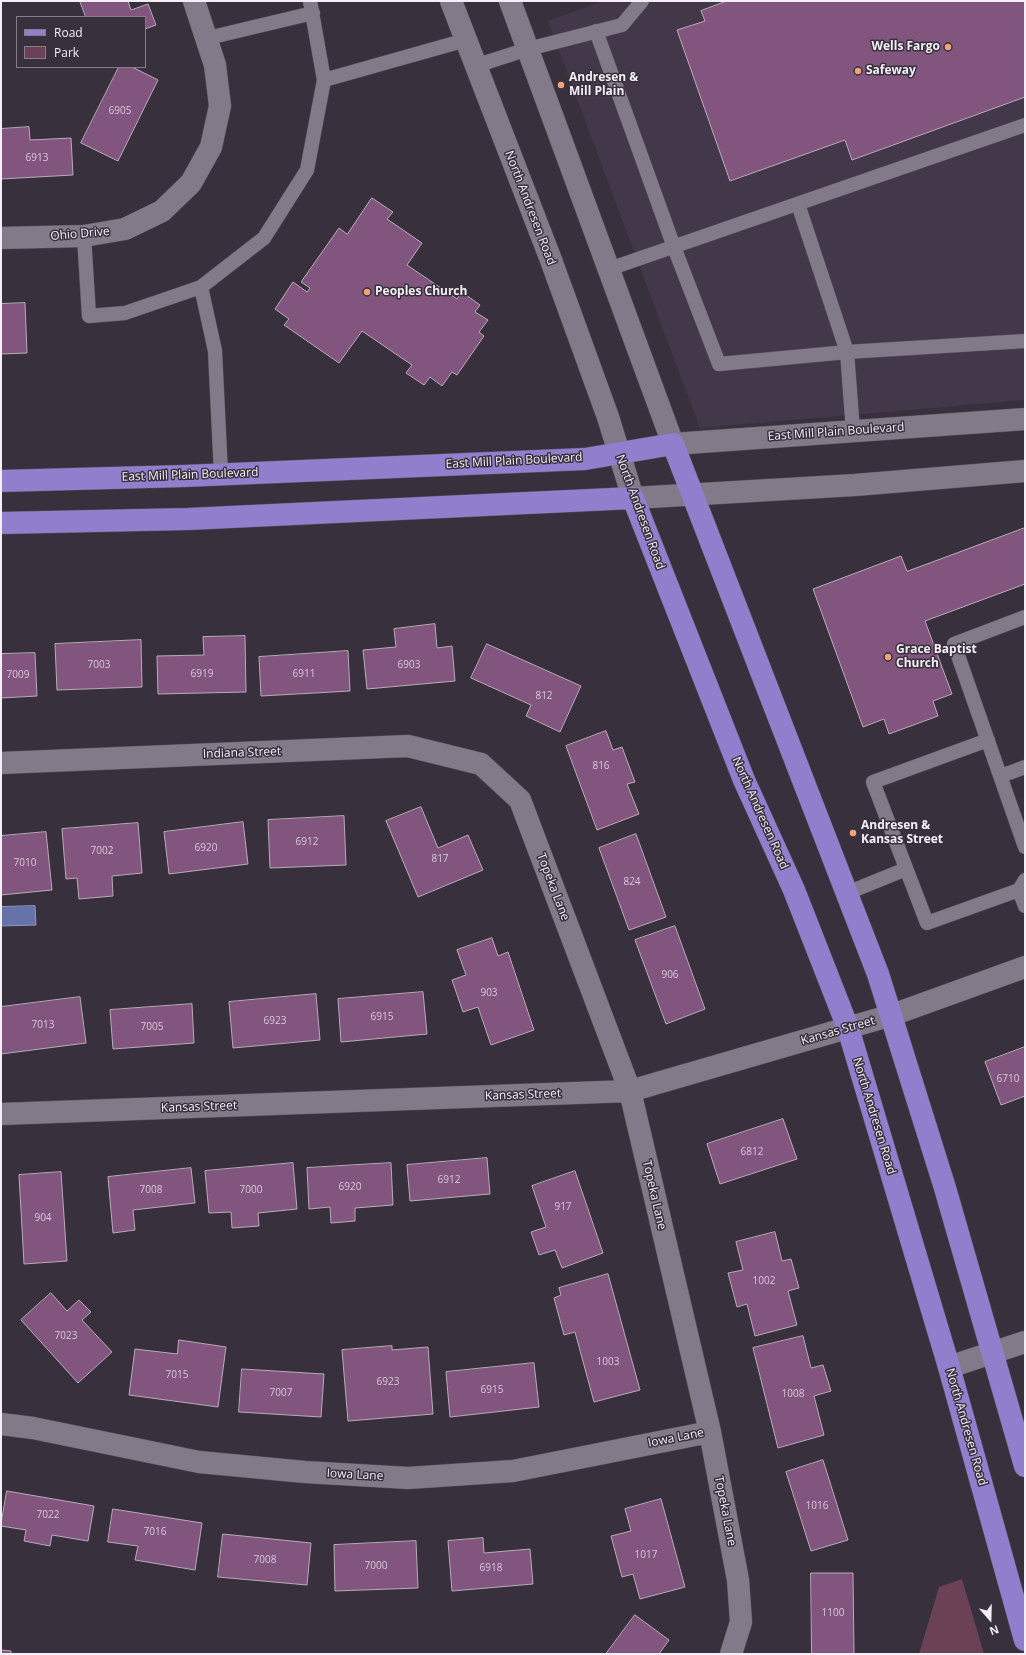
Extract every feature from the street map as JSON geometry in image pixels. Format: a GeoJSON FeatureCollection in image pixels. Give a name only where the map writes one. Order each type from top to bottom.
{"type":"FeatureCollection","features":[{"type":"Feature","properties":{"kind":"main road","name":"East Mill Plain Boulevard"},"geometry":{"type":"LineString","coordinates":[[1,481],[221,474],[585,459],[618,452],[673,444]]}},
{"type":"Feature","properties":{"kind":"main road"},"geometry":{"type":"LineString","coordinates":[[673,444],[878,974],[892,1015],[1025,1466]]}},
{"type":"Feature","properties":{"kind":"main road"},"geometry":{"type":"LineString","coordinates":[[1,523],[188,519],[633,498]]}},
{"type":"Feature","properties":{"kind":"main road","name":"North Andresen Road"},"geometry":{"type":"LineString","coordinates":[[633,498],[744,780],[794,890],[848,1028],[949,1367],[1025,1640]]}},
{"type":"Feature","properties":{"kind":"street","name":"Ohio Drive"},"geometry":{"type":"LineString","coordinates":[[1,238],[84,236],[125,229],[162,211],[191,182],[211,147],[220,106],[215,65],[208,38],[194,1]]}},
{"type":"Feature","properties":{"kind":"street","name":"North Andresen Road"},"geometry":{"type":"LineString","coordinates":[[451,1],[551,260],[604,405],[633,498]]}},
{"type":"Feature","properties":{"kind":"street"},"geometry":{"type":"LineString","coordinates":[[510,1],[673,444]]}},
{"type":"Feature","properties":{"kind":"street","name":"East Mill Plain Boulevard"},"geometry":{"type":"LineString","coordinates":[[673,444],[1025,419]]}},
{"type":"Feature","properties":{"kind":"street"},"geometry":{"type":"LineString","coordinates":[[633,498],[855,485],[1025,471]]}},
{"type":"Feature","properties":{"kind":"street","name":"Indiana Street"},"geometry":{"type":"LineString","coordinates":[[1,763],[408,746],[481,764]]}},
{"type":"Feature","properties":{"kind":"street","name":"Topeka Lane"},"geometry":{"type":"LineString","coordinates":[[481,764],[520,800],[630,1091],[710,1432],[738,1580],[741,1622],[730,1654]]}},
{"type":"Feature","properties":{"kind":"street","name":"Kansas Street"},"geometry":{"type":"LineString","coordinates":[[1,1114],[630,1091],[892,1015],[1025,967]]}},
{"type":"Feature","properties":{"kind":"street"},"geometry":{"type":"LineString","coordinates":[[949,1367],[993,1354],[1025,1342]]}},
{"type":"Feature","properties":{"kind":"street","name":"Iowa Lane"},"geometry":{"type":"LineString","coordinates":[[1,1424],[33,1428],[199,1462],[305,1472],[408,1478],[513,1471],[710,1432]]}},
{"type":"Feature","properties":{"kind":"lane"},"geometry":{"type":"LineString","coordinates":[[475,66],[528,49],[622,25],[642,1]]}},
{"type":"Feature","properties":{"kind":"lane"},"geometry":{"type":"LineString","coordinates":[[84,236],[89,316],[125,313],[201,288],[264,238],[307,170],[324,80],[311,7],[208,38]]}},
{"type":"Feature","properties":{"kind":"lane"},"geometry":{"type":"LineString","coordinates":[[596,31],[674,247],[719,364],[848,352],[1025,341]]}},
{"type":"Feature","properties":{"kind":"lane"},"geometry":{"type":"LineString","coordinates":[[324,80],[466,40]]}},
{"type":"Feature","properties":{"kind":"lane"},"geometry":{"type":"LineString","coordinates":[[609,269],[1025,125]]}},
{"type":"Feature","properties":{"kind":"lane"},"geometry":{"type":"LineString","coordinates":[[798,204],[848,352],[853,431]]}},
{"type":"Feature","properties":{"kind":"lane"},"geometry":{"type":"LineString","coordinates":[[201,288],[215,351],[221,474]]}},
{"type":"Feature","properties":{"kind":"lane"},"geometry":{"type":"LineString","coordinates":[[1025,617],[954,644],[1025,847]]}},
{"type":"Feature","properties":{"kind":"lane"},"geometry":{"type":"LineString","coordinates":[[988,740],[873,782],[927,923],[1022,885],[1025,906]]}},
{"type":"Feature","properties":{"kind":"lane"},"geometry":{"type":"LineString","coordinates":[[1000,776],[1025,767]]}},
{"type":"Feature","properties":{"kind":"lane"},"geometry":{"type":"LineString","coordinates":[[847,893],[906,869]]}},
{"type":"Feature","properties":{"kind":"shaded area"},"geometry":{"type":"Polygon","coordinates":[[[603,1],[1025,1],[1025,400],[700,428],[548,21],[603,1]]]}},
{"type":"Feature","properties":{"kind":"green space"},"geometry":{"type":"Polygon","coordinates":[[[962,1579],[984,1654],[919,1654],[939,1587],[962,1579]]]}},
{"type":"Feature","properties":{"kind":"water"},"geometry":{"type":"Polygon","coordinates":[[[35,906],[36,925],[1,926],[1,907],[35,906]]]}},
{"type":"Feature","properties":{"kind":"building"},"geometry":{"type":"Polygon","coordinates":[[[80,1],[128,1],[131,10],[148,4],[156,25],[146,29],[146,16],[86,16],[80,1]]]}},
{"type":"Feature","properties":{"kind":"building","name":"Safeway"},"geometry":{"type":"Polygon","coordinates":[[[727,1],[1025,1],[1025,97],[852,160],[845,140],[730,181],[677,30],[705,21],[701,11],[727,1]]]}},
{"type":"Feature","properties":{"kind":"building"},"geometry":{"type":"Polygon","coordinates":[[[118,68],[134,68],[158,80],[118,161],[81,143],[118,68]]]}},
{"type":"Feature","properties":{"kind":"building"},"geometry":{"type":"Polygon","coordinates":[[[29,127],[30,140],[71,138],[73,175],[1,179],[1,129],[29,127]]]}},
{"type":"Feature","properties":{"kind":"building","name":"Peoples Church"},"geometry":{"type":"Polygon","coordinates":[[[372,198],[393,212],[387,219],[422,243],[407,265],[457,299],[462,292],[480,305],[475,312],[488,320],[479,332],[484,336],[457,375],[452,372],[442,386],[430,377],[424,385],[406,373],[412,365],[362,331],[339,363],[284,325],[289,319],[275,309],[293,282],[307,292],[310,288],[301,282],[339,228],[347,234],[372,198]]]}},
{"type":"Feature","properties":{"kind":"building"},"geometry":{"type":"Polygon","coordinates":[[[25,303],[27,353],[1,354],[1,304],[25,303]]]}},
{"type":"Feature","properties":{"kind":"building","name":"Grace Baptist Church"},"geometry":{"type":"Polygon","coordinates":[[[1025,528],[1025,584],[925,621],[952,694],[933,701],[938,716],[889,734],[884,719],[863,727],[813,589],[901,556],[907,571],[1025,528]]]}},
{"type":"Feature","properties":{"kind":"building"},"geometry":{"type":"Polygon","coordinates":[[[435,624],[437,648],[452,646],[455,681],[367,689],[363,650],[396,647],[394,629],[435,624]]]}},
{"type":"Feature","properties":{"kind":"building"},"geometry":{"type":"Polygon","coordinates":[[[245,636],[246,692],[158,694],[157,656],[204,655],[203,637],[245,636]]]}},
{"type":"Feature","properties":{"kind":"building"},"geometry":{"type":"Polygon","coordinates":[[[141,640],[142,687],[57,690],[55,644],[141,640]]]}},
{"type":"Feature","properties":{"kind":"building"},"geometry":{"type":"Polygon","coordinates":[[[487,644],[581,686],[560,732],[526,716],[531,705],[471,678],[487,644]]]}},
{"type":"Feature","properties":{"kind":"building"},"geometry":{"type":"Polygon","coordinates":[[[348,651],[350,691],[261,696],[259,657],[348,651]]]}},
{"type":"Feature","properties":{"kind":"building"},"geometry":{"type":"Polygon","coordinates":[[[35,653],[37,696],[1,698],[1,654],[35,653]]]}},
{"type":"Feature","properties":{"kind":"building"},"geometry":{"type":"Polygon","coordinates":[[[606,731],[613,750],[622,747],[635,782],[627,784],[639,814],[597,830],[566,746],[606,731]]]}},
{"type":"Feature","properties":{"kind":"building"},"geometry":{"type":"Polygon","coordinates":[[[421,807],[438,848],[468,835],[483,870],[418,897],[386,821],[421,807]]]}},
{"type":"Feature","properties":{"kind":"building"},"geometry":{"type":"Polygon","coordinates":[[[344,816],[346,865],[270,868],[268,820],[344,816]]]}},
{"type":"Feature","properties":{"kind":"building"},"geometry":{"type":"Polygon","coordinates":[[[243,822],[248,864],[169,874],[164,832],[243,822]]]}},
{"type":"Feature","properties":{"kind":"building"},"geometry":{"type":"Polygon","coordinates":[[[138,823],[142,873],[112,876],[113,896],[79,899],[77,878],[66,879],[62,829],[138,823]]]}},
{"type":"Feature","properties":{"kind":"building"},"geometry":{"type":"Polygon","coordinates":[[[46,832],[52,890],[1,895],[1,836],[46,832]]]}},
{"type":"Feature","properties":{"kind":"building"},"geometry":{"type":"Polygon","coordinates":[[[636,834],[666,917],[629,930],[599,848],[636,834]]]}},
{"type":"Feature","properties":{"kind":"building"},"geometry":{"type":"Polygon","coordinates":[[[675,926],[705,1009],[666,1024],[635,940],[675,926]]]}},
{"type":"Feature","properties":{"kind":"building"},"geometry":{"type":"Polygon","coordinates":[[[492,938],[498,956],[508,952],[534,1030],[491,1045],[478,1007],[463,1012],[452,980],[466,975],[457,950],[492,938]]]}},
{"type":"Feature","properties":{"kind":"building"},"geometry":{"type":"Polygon","coordinates":[[[423,992],[427,1034],[341,1042],[338,999],[423,992]]]}},
{"type":"Feature","properties":{"kind":"building"},"geometry":{"type":"Polygon","coordinates":[[[316,994],[320,1040],[233,1048],[229,1002],[316,994]]]}},
{"type":"Feature","properties":{"kind":"building"},"geometry":{"type":"Polygon","coordinates":[[[80,997],[86,1043],[1,1054],[1,1007],[80,997]]]}},
{"type":"Feature","properties":{"kind":"building"},"geometry":{"type":"Polygon","coordinates":[[[192,1004],[194,1043],[113,1049],[110,1010],[192,1004]]]}},
{"type":"Feature","properties":{"kind":"building"},"geometry":{"type":"Polygon","coordinates":[[[1025,1047],[1025,1096],[1001,1105],[985,1062],[1025,1047]]]}},
{"type":"Feature","properties":{"kind":"building"},"geometry":{"type":"Polygon","coordinates":[[[783,1119],[797,1159],[720,1184],[707,1144],[783,1119]]]}},
{"type":"Feature","properties":{"kind":"building"},"geometry":{"type":"Polygon","coordinates":[[[487,1158],[490,1194],[410,1201],[407,1165],[487,1158]]]}},
{"type":"Feature","properties":{"kind":"building"},"geometry":{"type":"Polygon","coordinates":[[[293,1163],[297,1209],[258,1213],[259,1226],[232,1228],[231,1212],[209,1213],[205,1171],[293,1163]]]}},
{"type":"Feature","properties":{"kind":"building"},"geometry":{"type":"Polygon","coordinates":[[[391,1163],[393,1205],[355,1208],[355,1221],[331,1223],[330,1207],[309,1209],[307,1168],[391,1163]]]}},
{"type":"Feature","properties":{"kind":"building"},"geometry":{"type":"Polygon","coordinates":[[[191,1168],[195,1203],[133,1210],[135,1230],[113,1233],[108,1177],[191,1168]]]}},
{"type":"Feature","properties":{"kind":"building"},"geometry":{"type":"Polygon","coordinates":[[[575,1171],[603,1253],[562,1268],[555,1250],[539,1255],[531,1232],[546,1227],[532,1186],[575,1171]]]}},
{"type":"Feature","properties":{"kind":"building"},"geometry":{"type":"Polygon","coordinates":[[[61,1172],[67,1261],[24,1264],[19,1175],[61,1172]]]}},
{"type":"Feature","properties":{"kind":"building"},"geometry":{"type":"Polygon","coordinates":[[[775,1232],[782,1261],[791,1259],[799,1288],[788,1291],[797,1325],[755,1336],[747,1304],[737,1307],[728,1273],[743,1270],[736,1242],[775,1232]]]}},
{"type":"Feature","properties":{"kind":"building"},"geometry":{"type":"Polygon","coordinates":[[[608,1274],[640,1390],[594,1402],[575,1332],[564,1335],[554,1298],[561,1295],[559,1288],[608,1274]]]}},
{"type":"Feature","properties":{"kind":"building"},"geometry":{"type":"Polygon","coordinates":[[[51,1293],[67,1311],[79,1300],[91,1312],[82,1320],[112,1352],[78,1383],[21,1320],[51,1293]]]}},
{"type":"Feature","properties":{"kind":"building"},"geometry":{"type":"Polygon","coordinates":[[[803,1336],[811,1368],[823,1365],[831,1391],[814,1396],[824,1435],[778,1448],[753,1348],[803,1336]]]}},
{"type":"Feature","properties":{"kind":"building"},"geometry":{"type":"Polygon","coordinates":[[[179,1340],[226,1347],[218,1407],[129,1395],[135,1349],[177,1354],[179,1340]]]}},
{"type":"Feature","properties":{"kind":"building"},"geometry":{"type":"Polygon","coordinates":[[[392,1346],[392,1350],[428,1347],[433,1414],[348,1421],[342,1350],[392,1346]]]}},
{"type":"Feature","properties":{"kind":"building"},"geometry":{"type":"Polygon","coordinates":[[[534,1363],[539,1407],[450,1417],[446,1372],[534,1363]]]}},
{"type":"Feature","properties":{"kind":"building"},"geometry":{"type":"Polygon","coordinates":[[[242,1369],[324,1374],[321,1417],[239,1412],[242,1369]]]}},
{"type":"Feature","properties":{"kind":"building"},"geometry":{"type":"Polygon","coordinates":[[[823,1460],[848,1540],[811,1551],[786,1472],[823,1460]]]}},
{"type":"Feature","properties":{"kind":"building"},"geometry":{"type":"Polygon","coordinates":[[[7,1491],[94,1506],[88,1541],[52,1535],[50,1546],[24,1541],[26,1530],[1,1526],[7,1491]]]}},
{"type":"Feature","properties":{"kind":"building"},"geometry":{"type":"Polygon","coordinates":[[[661,1499],[685,1587],[640,1599],[633,1574],[622,1577],[611,1536],[631,1531],[625,1509],[661,1499]]]}},
{"type":"Feature","properties":{"kind":"building"},"geometry":{"type":"Polygon","coordinates":[[[113,1509],[202,1523],[195,1570],[135,1560],[138,1546],[108,1542],[113,1509]]]}},
{"type":"Feature","properties":{"kind":"building"},"geometry":{"type":"Polygon","coordinates":[[[223,1534],[311,1543],[307,1585],[218,1577],[223,1534]]]}},
{"type":"Feature","properties":{"kind":"building"},"geometry":{"type":"Polygon","coordinates":[[[483,1538],[484,1553],[530,1549],[533,1584],[452,1591],[448,1541],[483,1538]]]}},
{"type":"Feature","properties":{"kind":"building"},"geometry":{"type":"Polygon","coordinates":[[[416,1541],[418,1588],[335,1591],[334,1545],[416,1541]]]}},
{"type":"Feature","properties":{"kind":"building"},"geometry":{"type":"Polygon","coordinates":[[[811,1573],[853,1573],[854,1654],[812,1654],[811,1573]]]}},
{"type":"Feature","properties":{"kind":"building"},"geometry":{"type":"Polygon","coordinates":[[[635,1615],[669,1640],[659,1654],[606,1654],[635,1615]]]}},
{"type":"Feature","properties":{"kind":"building"},"geometry":{"type":"Polygon","coordinates":[[[1,1650],[11,1651],[11,1654],[1,1654],[1,1650]]]}},
{"type":"Feature","properties":{"kind":"place","name":"Wells Fargo"},"geometry":{"type":"Point","coordinates":[948,47]}},
{"type":"Feature","properties":{"kind":"place","name":"Safeway"},"geometry":{"type":"Point","coordinates":[858,71]}},
{"type":"Feature","properties":{"kind":"place","name":"Andresen & Mill Plain"},"geometry":{"type":"Point","coordinates":[561,85]}},
{"type":"Feature","properties":{"kind":"place","name":"Peoples Church"},"geometry":{"type":"Point","coordinates":[367,292]}},
{"type":"Feature","properties":{"kind":"place","name":"Grace Baptist Church"},"geometry":{"type":"Point","coordinates":[888,657]}},
{"type":"Feature","properties":{"kind":"place","name":"Andresen & Kansas Street"},"geometry":{"type":"Point","coordinates":[853,833]}}]}
